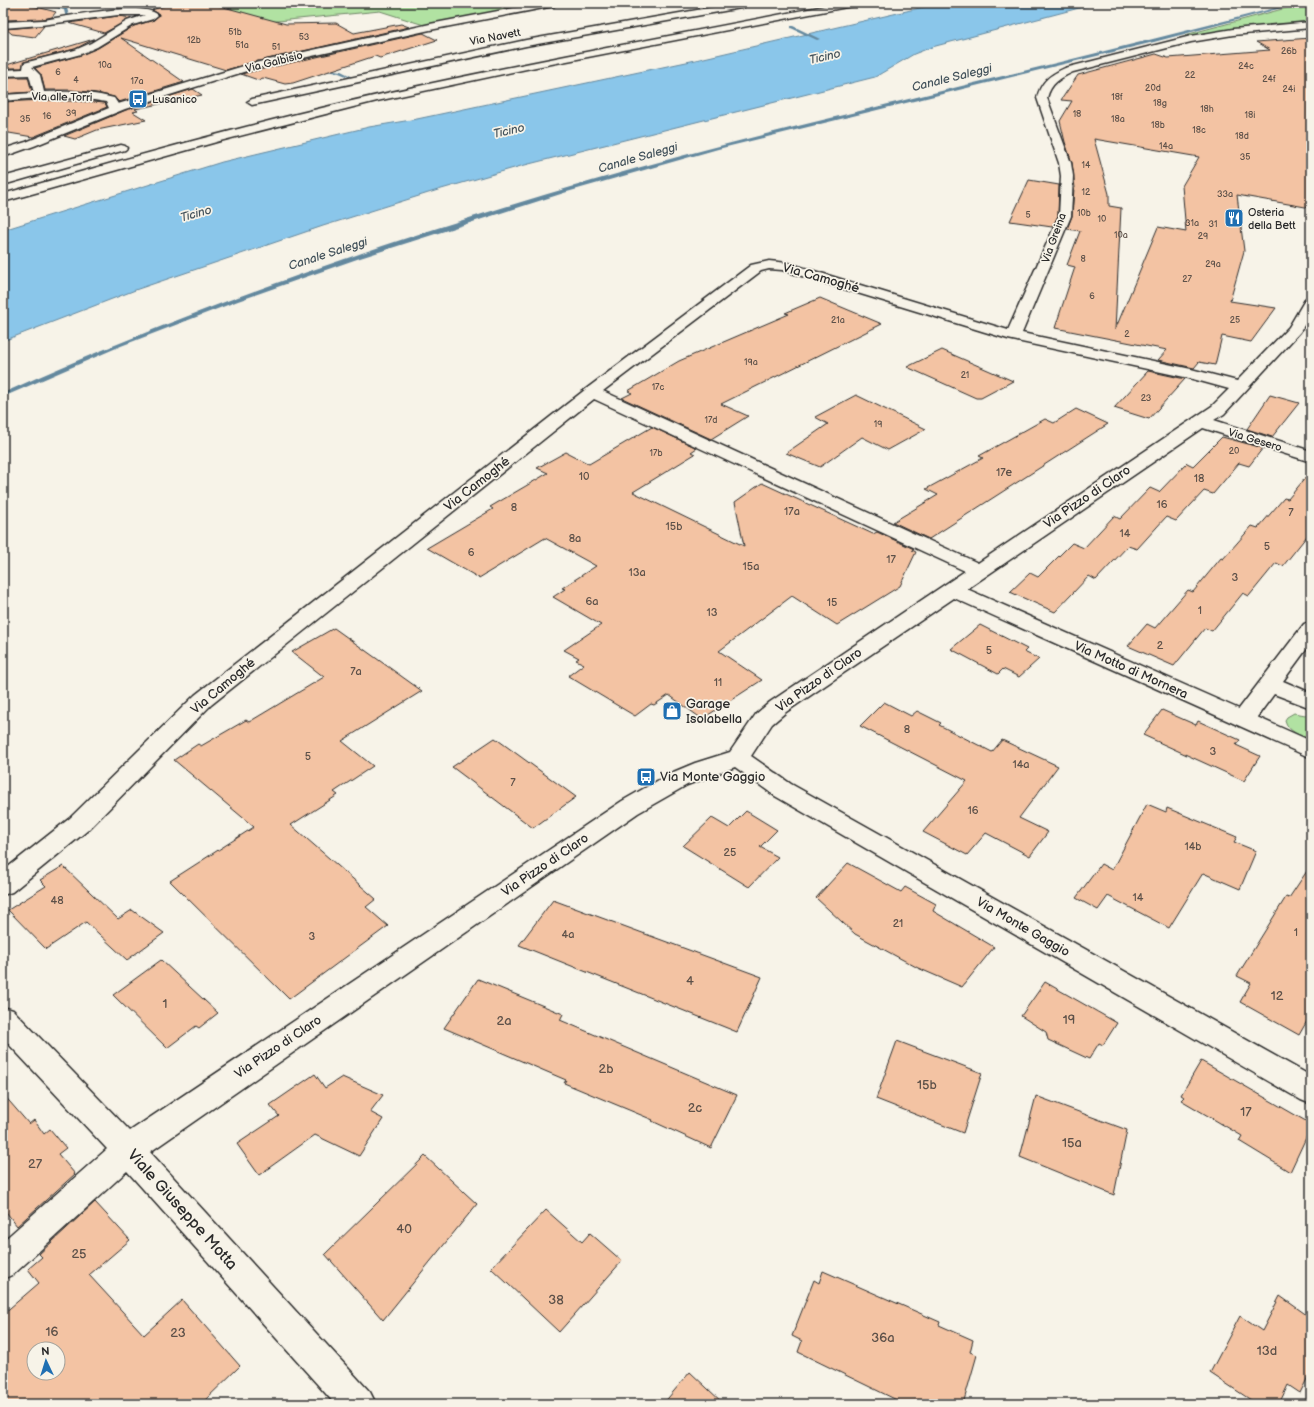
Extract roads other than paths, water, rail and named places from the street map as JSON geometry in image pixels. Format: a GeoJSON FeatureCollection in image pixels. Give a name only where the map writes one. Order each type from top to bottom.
{"type":"FeatureCollection","features":[{"type":"Feature","properties":{"kind":"main road","name":"Via Galbisio"},"geometry":{"type":"LineString","coordinates":[[3,153],[30,144],[115,109],[254,66],[452,23],[554,3]]}},
{"type":"Feature","properties":{"kind":"main road"},"geometry":{"type":"LineString","coordinates":[[3,198],[167,151],[379,98],[528,66],[852,3]]}},
{"type":"Feature","properties":{"kind":"main road","name":"Via Navett"},"geometry":{"type":"LineString","coordinates":[[252,102],[511,46],[740,5],[744,8]]}},
{"type":"Feature","properties":{"kind":"main road"},"geometry":{"type":"LineString","coordinates":[[654,30],[744,8]]}},
{"type":"Feature","properties":{"kind":"main road"},"geometry":{"type":"LineString","coordinates":[[3,25],[38,23],[133,12],[147,12],[153,15],[128,24],[86,49],[28,65],[27,68],[35,75],[40,96]]}},
{"type":"Feature","properties":{"kind":"main road","name":"Via Greina"},"geometry":{"type":"LineString","coordinates":[[1013,336],[1064,216],[1067,176],[1065,164],[1042,98],[1044,90],[1054,77],[1069,70],[1190,39],[1224,33],[1311,25]]}},
{"type":"Feature","properties":{"kind":"main road"},"geometry":{"type":"LineString","coordinates":[[544,51],[624,36]]}},
{"type":"Feature","properties":{"kind":"main road"},"geometry":{"type":"LineString","coordinates":[[293,104],[412,77],[514,57]]}},
{"type":"Feature","properties":{"kind":"main road"},"geometry":{"type":"LineString","coordinates":[[3,73],[31,72]]}},
{"type":"Feature","properties":{"kind":"main road","name":"Via alle Torri"},"geometry":{"type":"LineString","coordinates":[[3,98],[40,96],[100,98],[110,100],[115,109]]}},
{"type":"Feature","properties":{"kind":"main road"},"geometry":{"type":"LineString","coordinates":[[3,181],[130,145]]}},
{"type":"Feature","properties":{"kind":"main road","name":"Via Camoghé"},"geometry":{"type":"LineString","coordinates":[[3,885],[79,824],[203,700],[592,392],[756,268],[762,266],[783,266],[1013,336]]}},
{"type":"Feature","properties":{"kind":"main road","name":"Via Pizzo di Claro"},"geometry":{"type":"LineString","coordinates":[[3,1262],[128,1150],[630,807],[679,779],[703,769],[738,758],[764,719],[778,706],[978,570],[1218,410],[1295,329],[1311,301]]}},
{"type":"Feature","properties":{"kind":"main road"},"geometry":{"type":"LineString","coordinates":[[1013,336],[1191,374],[1240,387]]}},
{"type":"Feature","properties":{"kind":"main road"},"geometry":{"type":"LineString","coordinates":[[592,392],[978,570]]}},
{"type":"Feature","properties":{"kind":"main road","name":"Via Gesero"},"geometry":{"type":"LineString","coordinates":[[1200,422],[1311,457]]}},
{"type":"Feature","properties":{"kind":"main road","name":"Via Motto di Mornera"},"geometry":{"type":"LineString","coordinates":[[951,589],[1311,750]]}},
{"type":"Feature","properties":{"kind":"main road"},"geometry":{"type":"LineString","coordinates":[[1243,720],[1311,629]]}},
{"type":"Feature","properties":{"kind":"main road"},"geometry":{"type":"LineString","coordinates":[[1270,684],[1311,702]]}},
{"type":"Feature","properties":{"kind":"main road","name":"Via Monte Gaggio"},"geometry":{"type":"LineString","coordinates":[[738,758],[783,790],[1311,1091]]}},
{"type":"Feature","properties":{"kind":"main road","name":"Viale Giuseppe Motta"},"geometry":{"type":"LineString","coordinates":[[3,1019],[128,1150],[358,1404]]}},
{"type":"Feature","properties":{"kind":"water","name":"Ticino"},"geometry":{"type":"Polygon","coordinates":[[[941,3],[1098,3],[932,47],[914,54],[875,77],[521,166],[438,190],[323,226],[138,289],[3,341],[3,230],[222,162],[369,127],[417,119],[691,61],[941,3]]]}},
{"type":"Feature","properties":{"kind":"waterway"},"geometry":{"type":"LineString","coordinates":[[42,3],[66,9],[67,17],[80,20],[101,20]]}},
{"type":"Feature","properties":{"kind":"waterway","name":"Canale Saleggi"},"geometry":{"type":"LineString","coordinates":[[3,395],[119,345],[295,278],[415,238],[565,191],[655,164],[716,148],[1153,41],[1298,3]]}},
{"type":"Feature","properties":{"kind":"waterway"},"geometry":{"type":"LineString","coordinates":[[792,27],[818,39]]}},
{"type":"Feature","properties":{"kind":"waterway"},"geometry":{"type":"LineString","coordinates":[[233,61],[265,67],[282,68]]}},
{"type":"Feature","properties":{"kind":"waterway"},"geometry":{"type":"LineString","coordinates":[[320,69],[340,72],[351,77]]}},
{"type":"Feature","properties":{"kind":"place","name":"Lusanico"},"geometry":{"type":"Point","coordinates":[138,99]}},
{"type":"Feature","properties":{"kind":"place","name":"Osteria della Bett"},"geometry":{"type":"Point","coordinates":[1234,218]}},
{"type":"Feature","properties":{"kind":"place","name":"Garage Isolabella"},"geometry":{"type":"Point","coordinates":[672,711]}},
{"type":"Feature","properties":{"kind":"place","name":"Via Monte Gaggio"},"geometry":{"type":"Point","coordinates":[646,777]}}]}
